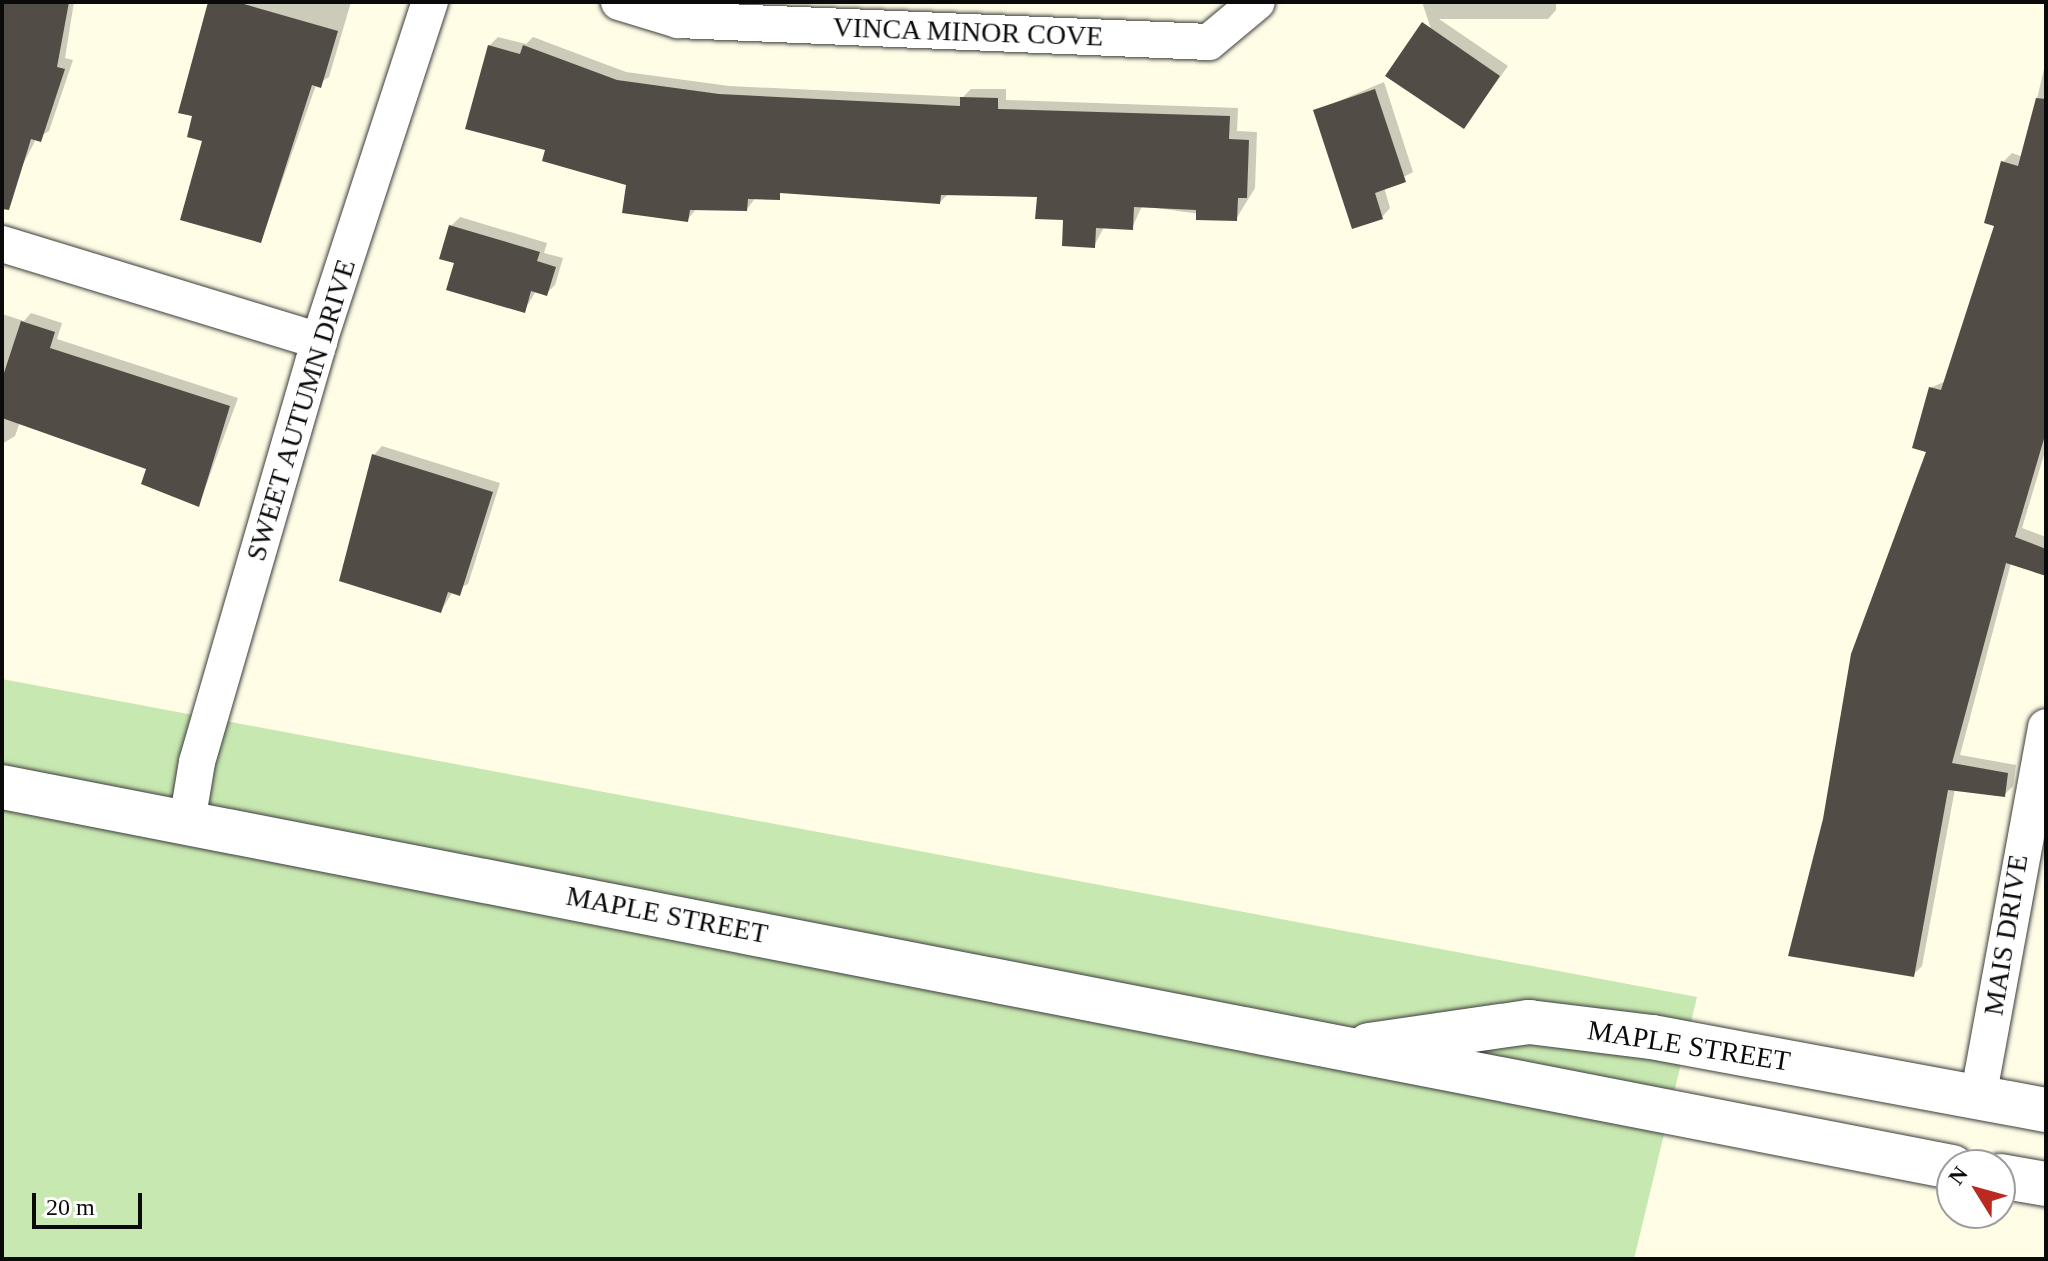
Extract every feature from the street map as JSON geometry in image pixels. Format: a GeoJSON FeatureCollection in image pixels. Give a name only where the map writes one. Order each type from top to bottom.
{"type":"FeatureCollection","features":[{"type":"Feature","properties":{"kind":"street","name":"SWEET AUTUMN DRIVE"},"geometry":{"type":"LineString","coordinates":[[187,822],[197,762],[319,341],[430,2]]}},
{"type":"Feature","properties":{"kind":"street","name":"VINCA MINOR COVE"},"geometry":{"type":"LineString","coordinates":[[619,2],[678,20],[1209,42],[1257,2]]}},
{"type":"Feature","properties":{"kind":"street"},"geometry":{"type":"LineString","coordinates":[[2,244],[319,341]]}},
{"type":"Feature","properties":{"kind":"street","name":"MAIS DRIVE"},"geometry":{"type":"LineString","coordinates":[[1978,1098],[2046,727]]}},
{"type":"Feature","properties":{"kind":"street","name":"MAPLE STREET"},"geometry":{"type":"LineString","coordinates":[[2,787],[1331,1050],[1936,1164]]}},
{"type":"Feature","properties":{"kind":"street","name":"MAPLE STREET"},"geometry":{"type":"LineString","coordinates":[[1331,1050],[1529,1022],[1652,1037],[2046,1110]]}},
{"type":"Feature","properties":{"kind":"street"},"geometry":{"type":"LineString","coordinates":[[2016,1179],[2046,1184]]}},
{"type":"Feature","properties":{"kind":"green space"},"geometry":{"type":"Polygon","coordinates":[[[2,679],[1697,997],[1634,1259],[2,1259],[2,679]]]}},
{"type":"Feature","properties":{"kind":"building"},"geometry":{"type":"Polygon","coordinates":[[[2,2],[69,2],[57,67],[65,69],[41,142],[31,139],[9,210],[2,209],[2,2]]]}},
{"type":"Feature","properties":{"kind":"building"},"geometry":{"type":"Polygon","coordinates":[[[208,2],[237,2],[338,31],[321,88],[312,85],[261,243],[180,220],[202,141],[187,137],[192,116],[178,113],[208,2]]]}},
{"type":"Feature","properties":{"kind":"building"},"geometry":{"type":"Polygon","coordinates":[[[1422,22],[1500,76],[1464,129],[1385,76],[1422,22]]]}},
{"type":"Feature","properties":{"kind":"building"},"geometry":{"type":"Polygon","coordinates":[[[488,45],[520,54],[523,45],[617,80],[719,94],[960,106],[960,97],[998,98],[998,109],[1230,116],[1229,139],[1249,140],[1247,198],[1238,198],[1237,221],[1196,220],[1196,210],[1134,207],[1133,230],[1096,228],[1095,248],[1062,246],[1063,220],[1035,219],[1037,197],[941,195],[940,204],[780,193],[780,200],[748,199],[747,211],[690,210],[688,222],[622,213],[626,185],[542,161],[545,150],[465,129],[488,45]]]}},
{"type":"Feature","properties":{"kind":"building"},"geometry":{"type":"Polygon","coordinates":[[[1375,89],[1406,182],[1375,193],[1383,219],[1352,229],[1313,110],[1375,89]]]}},
{"type":"Feature","properties":{"kind":"building"},"geometry":{"type":"Polygon","coordinates":[[[2036,98],[2046,99],[2046,432],[2015,537],[2046,549],[2046,576],[2006,563],[1952,763],[2008,773],[2005,797],[1948,790],[1914,977],[1788,956],[1823,819],[1851,654],[1926,452],[1912,448],[1929,387],[1941,390],[1994,226],[1984,223],[2001,161],[2018,166],[2036,98]]]}},
{"type":"Feature","properties":{"kind":"building"},"geometry":{"type":"Polygon","coordinates":[[[449,225],[540,252],[537,261],[556,267],[547,296],[531,291],[525,313],[446,290],[454,263],[439,259],[449,225]]]}},
{"type":"Feature","properties":{"kind":"building"},"geometry":{"type":"Polygon","coordinates":[[[21,321],[55,332],[50,348],[230,406],[199,507],[141,484],[146,469],[2,418],[2,379],[21,321]]]}},
{"type":"Feature","properties":{"kind":"building"},"geometry":{"type":"Polygon","coordinates":[[[372,454],[493,492],[460,596],[448,592],[441,613],[339,581],[372,454]]]}}]}
